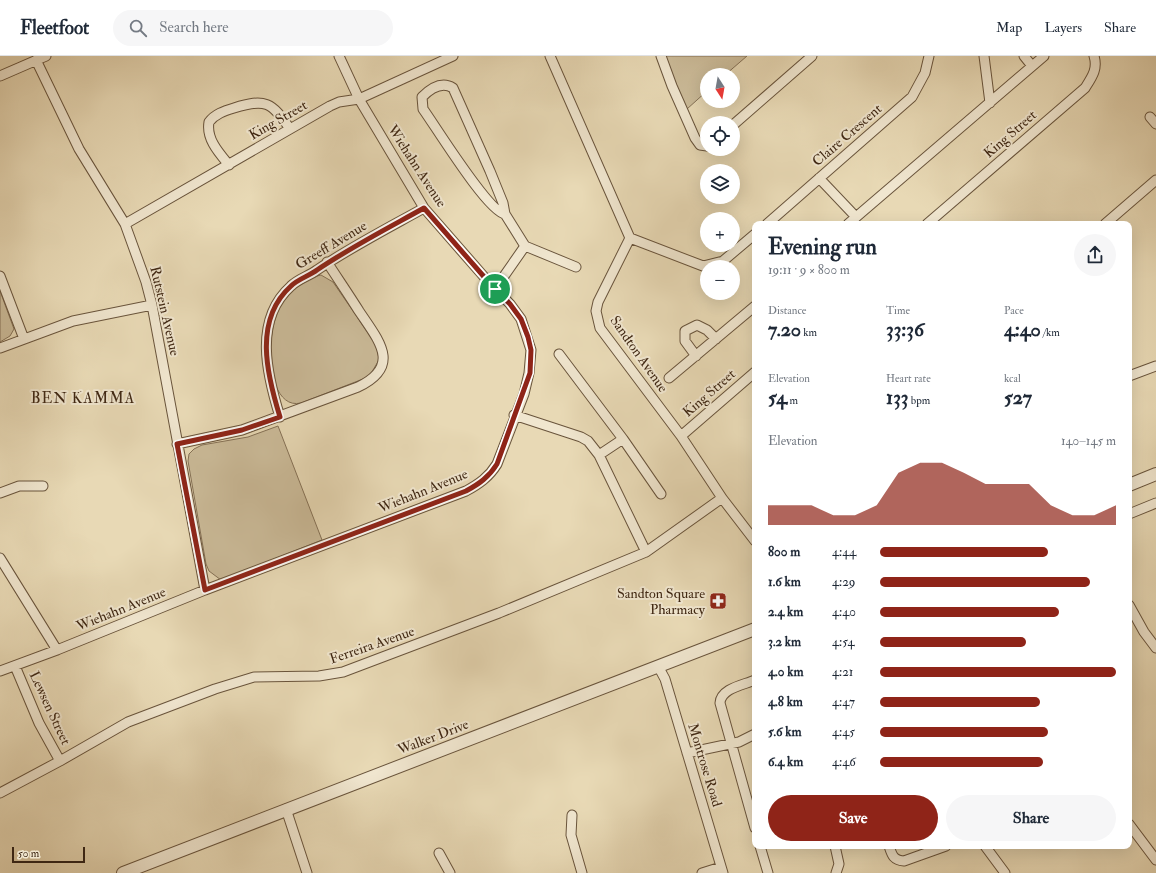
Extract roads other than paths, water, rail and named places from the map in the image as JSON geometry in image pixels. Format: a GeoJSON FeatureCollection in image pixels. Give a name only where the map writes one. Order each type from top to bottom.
{"type":"FeatureCollection","features":[{"type":"Feature","properties":{"kind":"street"},"geometry":{"type":"LineString","coordinates":[[0,76],[46,56]]}},
{"type":"Feature","properties":{"kind":"street","name":"Wiehahn Avenue"},"geometry":{"type":"LineString","coordinates":[[0,671],[57,650],[205,590],[466,491],[481,483],[490,475],[497,464],[514,415],[524,394],[530,373],[531,350],[521,319],[510,304],[424,208],[359,99],[339,56]]}},
{"type":"Feature","properties":{"kind":"street","name":"King Street"},"geometry":{"type":"LineString","coordinates":[[125,224],[339,102],[359,99],[453,56]]}},
{"type":"Feature","properties":{"kind":"street"},"geometry":{"type":"LineString","coordinates":[[550,56],[630,238],[702,266],[723,261],[752,237]]}},
{"type":"Feature","properties":{"kind":"street"},"geometry":{"type":"LineString","coordinates":[[661,56],[672,86],[695,138],[700,145]]}},
{"type":"Feature","properties":{"kind":"street"},"geometry":{"type":"LineString","coordinates":[[740,119],[812,56]]}},
{"type":"Feature","properties":{"kind":"street","name":"Claire Crescent"},"geometry":{"type":"LineString","coordinates":[[770,221],[912,97],[925,73],[929,56]]}},
{"type":"Feature","properties":{"kind":"street"},"geometry":{"type":"LineString","coordinates":[[984,56],[990,103]]}},
{"type":"Feature","properties":{"kind":"street"},"geometry":{"type":"LineString","coordinates":[[1024,56],[1032,66]]}},
{"type":"Feature","properties":{"kind":"street"},"geometry":{"type":"LineString","coordinates":[[851,221],[1044,56]]}},
{"type":"Feature","properties":{"kind":"street","name":"King Street"},"geometry":{"type":"LineString","coordinates":[[930,221],[1085,88],[1095,73],[1096,66],[1094,56]]}},
{"type":"Feature","properties":{"kind":"street","name":"Rutstein Avenue"},"geometry":{"type":"LineString","coordinates":[[36,60],[79,149],[125,224],[146,282],[152,305],[205,590]]}},
{"type":"Feature","properties":{"kind":"street"},"geometry":{"type":"LineString","coordinates":[[505,214],[498,212],[485,198],[423,109],[422,97],[429,90],[444,85],[453,88],[490,171],[503,203],[505,214],[525,246],[576,267]]}},
{"type":"Feature","properties":{"kind":"street"},"geometry":{"type":"LineString","coordinates":[[229,165],[214,145],[209,132],[209,122],[218,114],[250,103],[265,103],[279,112],[290,129]]}},
{"type":"Feature","properties":{"kind":"street"},"geometry":{"type":"LineString","coordinates":[[819,178],[856,217]]}},
{"type":"Feature","properties":{"kind":"street"},"geometry":{"type":"LineString","coordinates":[[1108,221],[1156,180]]}},
{"type":"Feature","properties":{"kind":"street","name":"Greeff Avenue"},"geometry":{"type":"LineString","coordinates":[[280,417],[270,385],[266,357],[269,325],[273,310],[280,297],[292,285],[328,262],[424,208]]}},
{"type":"Feature","properties":{"kind":"street","name":"Sandton Avenue"},"geometry":{"type":"LineString","coordinates":[[630,238],[598,302],[596,311],[598,321],[606,337],[682,436],[722,498],[752,537]]}},
{"type":"Feature","properties":{"kind":"street"},"geometry":{"type":"LineString","coordinates":[[495,289],[525,246]]}},
{"type":"Feature","properties":{"kind":"street"},"geometry":{"type":"LineString","coordinates":[[177,444],[242,430],[280,417],[372,380],[378,375],[383,356],[382,344],[328,262]]}},
{"type":"Feature","properties":{"kind":"street"},"geometry":{"type":"LineString","coordinates":[[0,276],[24,339]]}},
{"type":"Feature","properties":{"kind":"street"},"geometry":{"type":"LineString","coordinates":[[0,348],[72,321],[152,305]]}},
{"type":"Feature","properties":{"kind":"street"},"geometry":{"type":"LineString","coordinates":[[669,378],[752,309]]}},
{"type":"Feature","properties":{"kind":"street"},"geometry":{"type":"LineString","coordinates":[[696,356],[685,340],[685,331],[697,325],[707,330],[716,339]]}},
{"type":"Feature","properties":{"kind":"street"},"geometry":{"type":"LineString","coordinates":[[559,354],[623,439],[660,494]]}},
{"type":"Feature","properties":{"kind":"street"},"geometry":{"type":"LineString","coordinates":[[1132,375],[1156,366]]}},
{"type":"Feature","properties":{"kind":"street","name":"King Street"},"geometry":{"type":"LineString","coordinates":[[682,436],[752,375]]}},
{"type":"Feature","properties":{"kind":"street"},"geometry":{"type":"LineString","coordinates":[[514,415],[581,437],[588,441],[599,455],[646,552]]}},
{"type":"Feature","properties":{"kind":"street"},"geometry":{"type":"LineString","coordinates":[[599,455],[623,439]]}},
{"type":"Feature","properties":{"kind":"street"},"geometry":{"type":"LineString","coordinates":[[1132,484],[1156,474]]}},
{"type":"Feature","properties":{"kind":"street"},"geometry":{"type":"LineString","coordinates":[[0,493],[19,486],[44,486]]}},
{"type":"Feature","properties":{"kind":"street","name":"Ferreira Avenue"},"geometry":{"type":"LineString","coordinates":[[0,793],[128,722],[215,689],[254,677],[319,676],[343,672],[499,613],[646,552],[722,498]]}},
{"type":"Feature","properties":{"kind":"street"},"geometry":{"type":"LineString","coordinates":[[1132,513],[1156,503]]}},
{"type":"Feature","properties":{"kind":"street"},"geometry":{"type":"LineString","coordinates":[[0,558],[57,650]]}},
{"type":"Feature","properties":{"kind":"street"},"geometry":{"type":"LineString","coordinates":[[1132,610],[1144,632],[1156,648]]}},
{"type":"Feature","properties":{"kind":"street","name":"Walker Drive"},"geometry":{"type":"LineString","coordinates":[[123,873],[752,630]]}},
{"type":"Feature","properties":{"kind":"street","name":"Lewsen Street"},"geometry":{"type":"LineString","coordinates":[[15,666],[33,711],[60,761]]}},
{"type":"Feature","properties":{"kind":"street","name":"Montrose Road"},"geometry":{"type":"LineString","coordinates":[[658,666],[665,679],[722,870]]}},
{"type":"Feature","properties":{"kind":"street"},"geometry":{"type":"LineString","coordinates":[[752,681],[727,691],[720,698],[720,703],[752,817]]}},
{"type":"Feature","properties":{"kind":"street"},"geometry":{"type":"LineString","coordinates":[[687,753],[745,741],[752,736]]}},
{"type":"Feature","properties":{"kind":"street"},"geometry":{"type":"LineString","coordinates":[[286,809],[307,873]]}},
{"type":"Feature","properties":{"kind":"street"},"geometry":{"type":"LineString","coordinates":[[572,815],[571,835],[582,873]]}},
{"type":"Feature","properties":{"kind":"street"},"geometry":{"type":"LineString","coordinates":[[1132,828],[1156,860]]}},
{"type":"Feature","properties":{"kind":"street"},"geometry":{"type":"LineString","coordinates":[[761,849],[768,873]]}},
{"type":"Feature","properties":{"kind":"street"},"geometry":{"type":"LineString","coordinates":[[836,849],[838,857],[836,873]]}},
{"type":"Feature","properties":{"kind":"street"},"geometry":{"type":"LineString","coordinates":[[890,849],[892,856],[898,860],[904,861],[938,849]]}},
{"type":"Feature","properties":{"kind":"street"},"geometry":{"type":"LineString","coordinates":[[987,849],[1005,873]]}},
{"type":"Feature","properties":{"kind":"street"},"geometry":{"type":"LineString","coordinates":[[439,853],[450,873]]}},
{"type":"Feature","properties":{"kind":"street"},"geometry":{"type":"LineString","coordinates":[[702,873],[722,870]]}},
{"type":"Feature","properties":{"kind":"place","name":"Sandton Square Pharmacy"},"geometry":{"type":"Point","coordinates":[718,601]}},
{"type":"Feature","properties":{"kind":"district","name":"BEN KAMMA"},"geometry":{"type":"Point","coordinates":[83,398]}}]}
